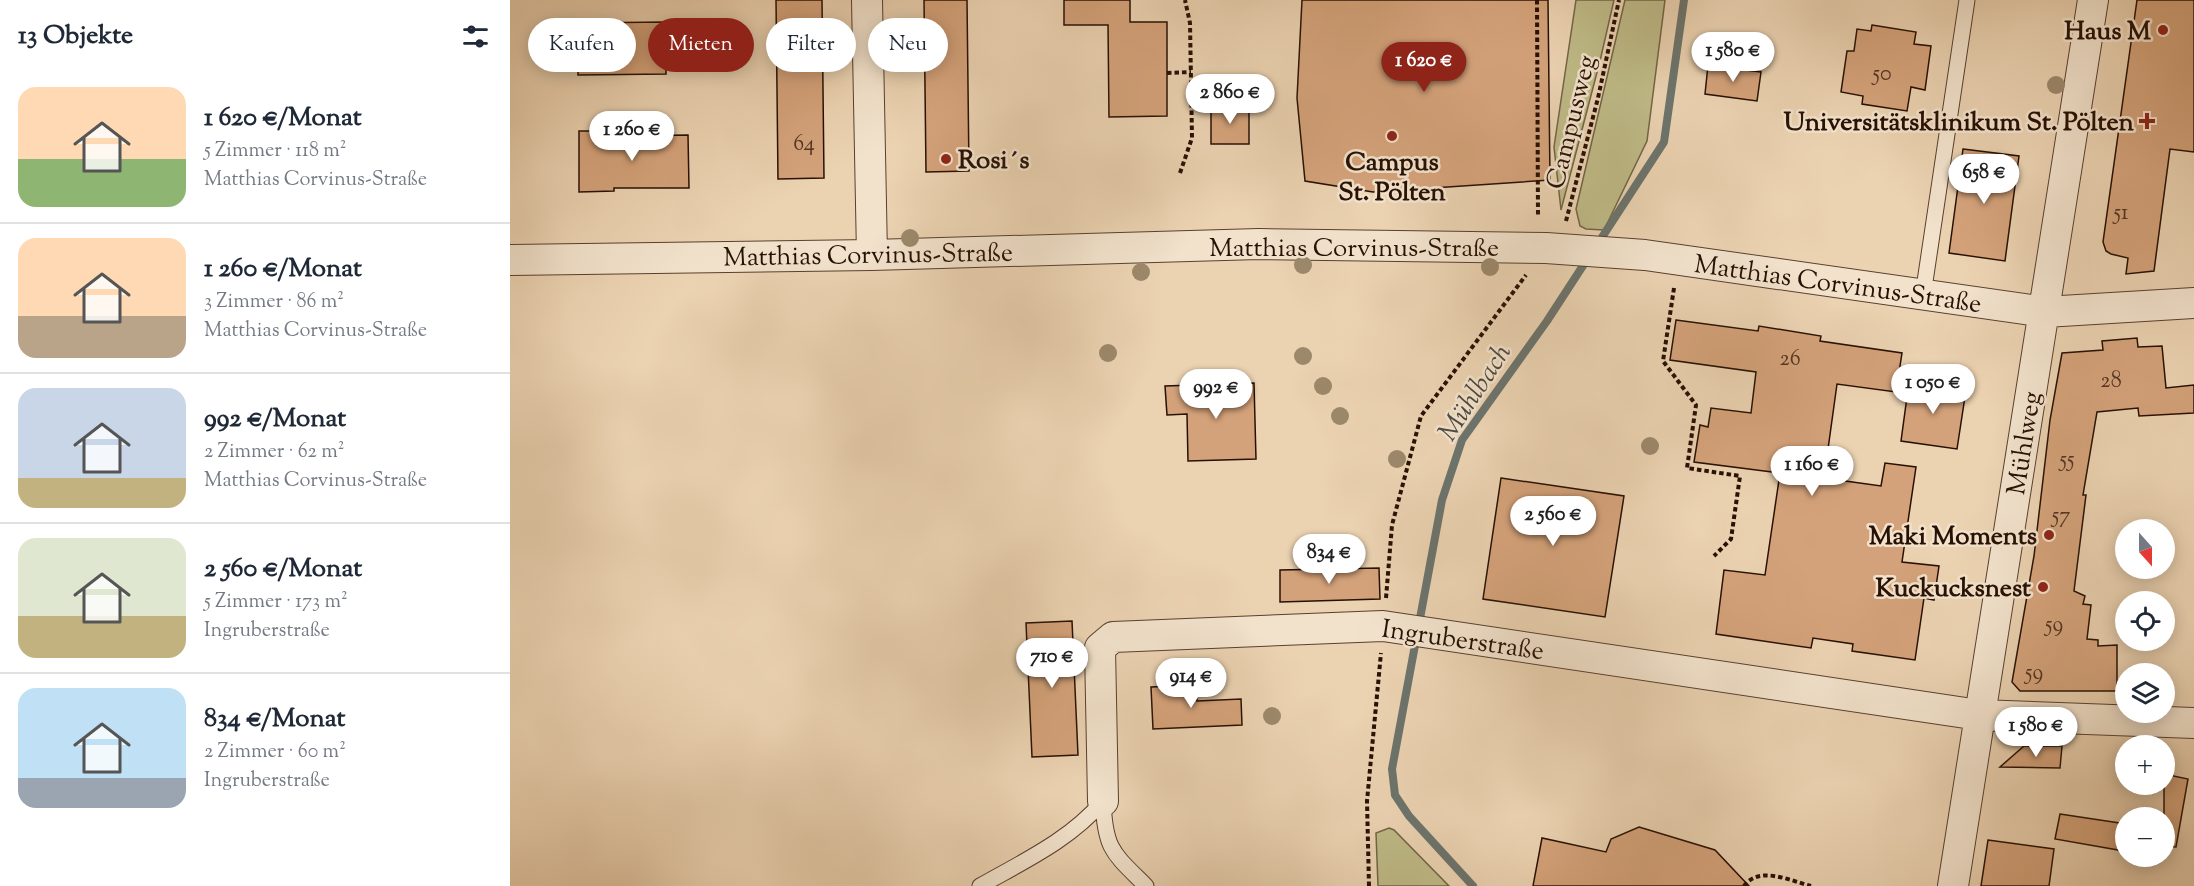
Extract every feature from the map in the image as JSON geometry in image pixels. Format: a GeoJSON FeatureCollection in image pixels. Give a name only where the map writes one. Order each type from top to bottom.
{"type":"FeatureCollection","features":[{"type":"Feature","properties":{"kind":"street"},"geometry":{"type":"LineString","coordinates":[[867,0],[872,255]]}},
{"type":"Feature","properties":{"kind":"street","name":"Mühlweg"},"geometry":{"type":"LineString","coordinates":[[1953,886],[2093,0]]}},
{"type":"Feature","properties":{"kind":"street","name":"Matthias Corvinus-Straße"},"geometry":{"type":"LineString","coordinates":[[510,260],[872,255],[1259,244],[1546,248],[1645,255],[2045,312],[2194,303]]}},
{"type":"Feature","properties":{"kind":"street","name":"Ingruberstraße"},"geometry":{"type":"LineString","coordinates":[[1103,801],[1100,648],[1113,637],[1389,627],[1979,715],[2194,723]]}},
{"type":"Feature","properties":{"kind":"lane"},"geometry":{"type":"LineString","coordinates":[[1923,295],[1967,0]]}},
{"type":"Feature","properties":{"kind":"lane"},"geometry":{"type":"LineString","coordinates":[[980,886],[1062,839],[1088,819],[1103,801]]}},
{"type":"Feature","properties":{"kind":"lane"},"geometry":{"type":"LineString","coordinates":[[1103,801],[1104,831],[1114,855],[1146,886]]}},
{"type":"Feature","properties":{"kind":"path"},"geometry":{"type":"LineString","coordinates":[[1180,173],[1192,138],[1190,23],[1185,0]]}},
{"type":"Feature","properties":{"kind":"path"},"geometry":{"type":"LineString","coordinates":[[1537,0],[1539,217]]}},
{"type":"Feature","properties":{"kind":"path","name":"Campusweg"},"geometry":{"type":"LineString","coordinates":[[1369,886],[1367,801],[1389,627],[1392,525],[1421,416],[1565,225],[1619,0]]}},
{"type":"Feature","properties":{"kind":"path"},"geometry":{"type":"LineString","coordinates":[[1167,73],[1191,72]]}},
{"type":"Feature","properties":{"kind":"path"},"geometry":{"type":"LineString","coordinates":[[1678,260],[1663,361],[1696,405],[1687,468],[1740,476],[1731,539],[1714,556]]}},
{"type":"Feature","properties":{"kind":"path"},"geometry":{"type":"LineString","coordinates":[[1744,886],[1749,880],[1764,875],[1811,886]]}},
{"type":"Feature","properties":{"kind":"shaded area"},"geometry":{"type":"Polygon","coordinates":[[[1576,0],[1614,0],[1561,210],[1554,147],[1576,0]]]}},
{"type":"Feature","properties":{"kind":"shaded area"},"geometry":{"type":"Polygon","coordinates":[[[1625,0],[1665,0],[1647,141],[1604,230],[1586,229],[1580,226],[1576,209],[1625,0]]]}},
{"type":"Feature","properties":{"kind":"shaded area"},"geometry":{"type":"Polygon","coordinates":[[[1389,828],[1394,830],[1449,886],[1378,886],[1376,833],[1389,828]]]}},
{"type":"Feature","properties":{"kind":"building"},"geometry":{"type":"Polygon","coordinates":[[[776,0],[822,0],[822,18],[776,18],[776,0]]]}},
{"type":"Feature","properties":{"kind":"building"},"geometry":{"type":"Polygon","coordinates":[[[924,0],[967,0],[969,171],[926,172],[925,72],[948,72],[948,18],[924,18],[924,0]]]}},
{"type":"Feature","properties":{"kind":"building"},"geometry":{"type":"Polygon","coordinates":[[[1064,0],[1130,0],[1130,22],[1167,22],[1167,116],[1109,117],[1108,25],[1064,25],[1064,0]]]}},
{"type":"Feature","properties":{"kind":"building"},"geometry":{"type":"Polygon","coordinates":[[[1302,0],[1548,0],[1550,180],[1373,192],[1305,181],[1297,98],[1302,0]]]}},
{"type":"Feature","properties":{"kind":"building","name":"Universitätsklinikum St. Pölten"},"geometry":{"type":"Polygon","coordinates":[[[2137,0],[2194,0],[2194,152],[2170,149],[2154,271],[2126,274],[2128,258],[2106,251],[2103,242],[2137,0]]]}},
{"type":"Feature","properties":{"kind":"building"},"geometry":{"type":"Polygon","coordinates":[[[636,22],[648,22],[648,72],[666,72],[666,74],[578,75],[578,72],[636,72],[636,22]]]}},
{"type":"Feature","properties":{"kind":"building"},"geometry":{"type":"Polygon","coordinates":[[[1872,25],[1916,32],[1914,44],[1931,46],[1925,90],[1911,87],[1907,111],[1862,104],[1863,96],[1841,92],[1847,51],[1854,51],[1857,29],[1871,31],[1872,25]]]}},
{"type":"Feature","properties":{"kind":"building"},"geometry":{"type":"Polygon","coordinates":[[[1708,65],[1761,72],[1757,101],[1705,94],[1708,65]]]}},
{"type":"Feature","properties":{"kind":"building"},"geometry":{"type":"Polygon","coordinates":[[[777,72],[823,72],[824,178],[778,179],[777,72]]]}},
{"type":"Feature","properties":{"kind":"building"},"geometry":{"type":"Polygon","coordinates":[[[1249,106],[1249,144],[1211,144],[1211,107],[1249,106]]]}},
{"type":"Feature","properties":{"kind":"building"},"geometry":{"type":"Polygon","coordinates":[[[579,131],[610,131],[610,136],[688,135],[689,188],[614,188],[614,191],[579,192],[579,131]]]}},
{"type":"Feature","properties":{"kind":"building"},"geometry":{"type":"Polygon","coordinates":[[[1963,149],[2019,156],[2005,261],[1949,253],[1963,149]]]}},
{"type":"Feature","properties":{"kind":"building"},"geometry":{"type":"Polygon","coordinates":[[[1676,320],[1758,331],[1759,326],[1821,336],[1820,341],[1902,353],[1896,392],[1837,384],[1824,478],[1881,486],[1885,463],[1916,467],[1902,562],[1939,566],[1934,600],[1924,598],[1915,660],[1852,651],[1853,644],[1813,638],[1811,648],[1716,634],[1724,570],[1765,575],[1780,473],[1694,462],[1700,425],[1708,427],[1711,408],[1751,413],[1756,372],[1670,360],[1676,320]]]}},
{"type":"Feature","properties":{"kind":"building"},"geometry":{"type":"Polygon","coordinates":[[[2137,338],[2138,347],[2162,346],[2166,388],[2194,385],[2194,413],[2139,416],[2138,408],[2097,412],[2083,495],[2086,495],[2074,591],[2085,596],[2083,604],[2091,605],[2087,639],[2098,640],[2098,646],[2115,645],[2117,663],[2115,663],[2115,691],[2020,691],[2012,682],[2034,556],[2050,420],[2062,353],[2103,350],[2102,341],[2137,338]]]}},
{"type":"Feature","properties":{"kind":"building"},"geometry":{"type":"Polygon","coordinates":[[[1909,382],[1966,390],[1957,449],[1901,441],[1909,382]]]}},
{"type":"Feature","properties":{"kind":"building"},"geometry":{"type":"Polygon","coordinates":[[[1254,383],[1256,459],[1188,461],[1187,414],[1167,415],[1165,386],[1254,383]]]}},
{"type":"Feature","properties":{"kind":"building"},"geometry":{"type":"Polygon","coordinates":[[[1501,478],[1624,496],[1605,617],[1483,599],[1501,478]]]}},
{"type":"Feature","properties":{"kind":"building"},"geometry":{"type":"Polygon","coordinates":[[[1379,568],[1380,599],[1280,602],[1280,570],[1379,568]]]}},
{"type":"Feature","properties":{"kind":"building"},"geometry":{"type":"Polygon","coordinates":[[[1072,621],[1078,755],[1032,757],[1026,623],[1072,621]]]}},
{"type":"Feature","properties":{"kind":"building"},"geometry":{"type":"Polygon","coordinates":[[[1196,685],[1197,701],[1241,699],[1242,725],[1153,729],[1151,687],[1196,685]]]}},
{"type":"Feature","properties":{"kind":"building"},"geometry":{"type":"Polygon","coordinates":[[[2024,746],[2062,746],[2060,768],[2000,767],[2024,746]]]}},
{"type":"Feature","properties":{"kind":"building"},"geometry":{"type":"Polygon","coordinates":[[[2175,776],[2188,779],[2176,847],[2175,807],[2164,807],[2164,795],[2175,795],[2175,776]]]}},
{"type":"Feature","properties":{"kind":"building"},"geometry":{"type":"Polygon","coordinates":[[[2060,814],[2115,822],[2115,849],[2055,839],[2060,814]]]}},
{"type":"Feature","properties":{"kind":"building"},"geometry":{"type":"Polygon","coordinates":[[[1639,827],[1715,850],[1749,886],[1533,886],[1542,838],[1606,852],[1611,839],[1639,827]]]}},
{"type":"Feature","properties":{"kind":"building"},"geometry":{"type":"Polygon","coordinates":[[[1988,840],[2054,849],[2049,886],[1981,886],[1988,840]]]}},
{"type":"Feature","properties":{"kind":"waterway","name":"Mühlbach"},"geometry":{"type":"LineString","coordinates":[[1597,245],[1664,142],[1684,0]]}},
{"type":"Feature","properties":{"kind":"waterway","name":"Mühlbach"},"geometry":{"type":"LineString","coordinates":[[1473,886],[1409,816],[1395,795],[1392,769],[1442,500],[1462,440],[1547,321],[1588,258]]}},
{"type":"Feature","properties":{"kind":"place","name":"Haus M"},"geometry":{"type":"Point","coordinates":[2163,30]}},
{"type":"Feature","properties":{"kind":"place","name":"Universitätsklinikum St. Pölten"},"geometry":{"type":"Point","coordinates":[2147,121]}},
{"type":"Feature","properties":{"kind":"place","name":"Campus St. Pölten"},"geometry":{"type":"Point","coordinates":[1392,136]}},
{"type":"Feature","properties":{"kind":"place","name":"Rosi´s"},"geometry":{"type":"Point","coordinates":[946,159]}},
{"type":"Feature","properties":{"kind":"place","name":"Maki Moments"},"geometry":{"type":"Point","coordinates":[2049,535]}},
{"type":"Feature","properties":{"kind":"place","name":"Kuckucksnest"},"geometry":{"type":"Point","coordinates":[2043,587]}}]}
